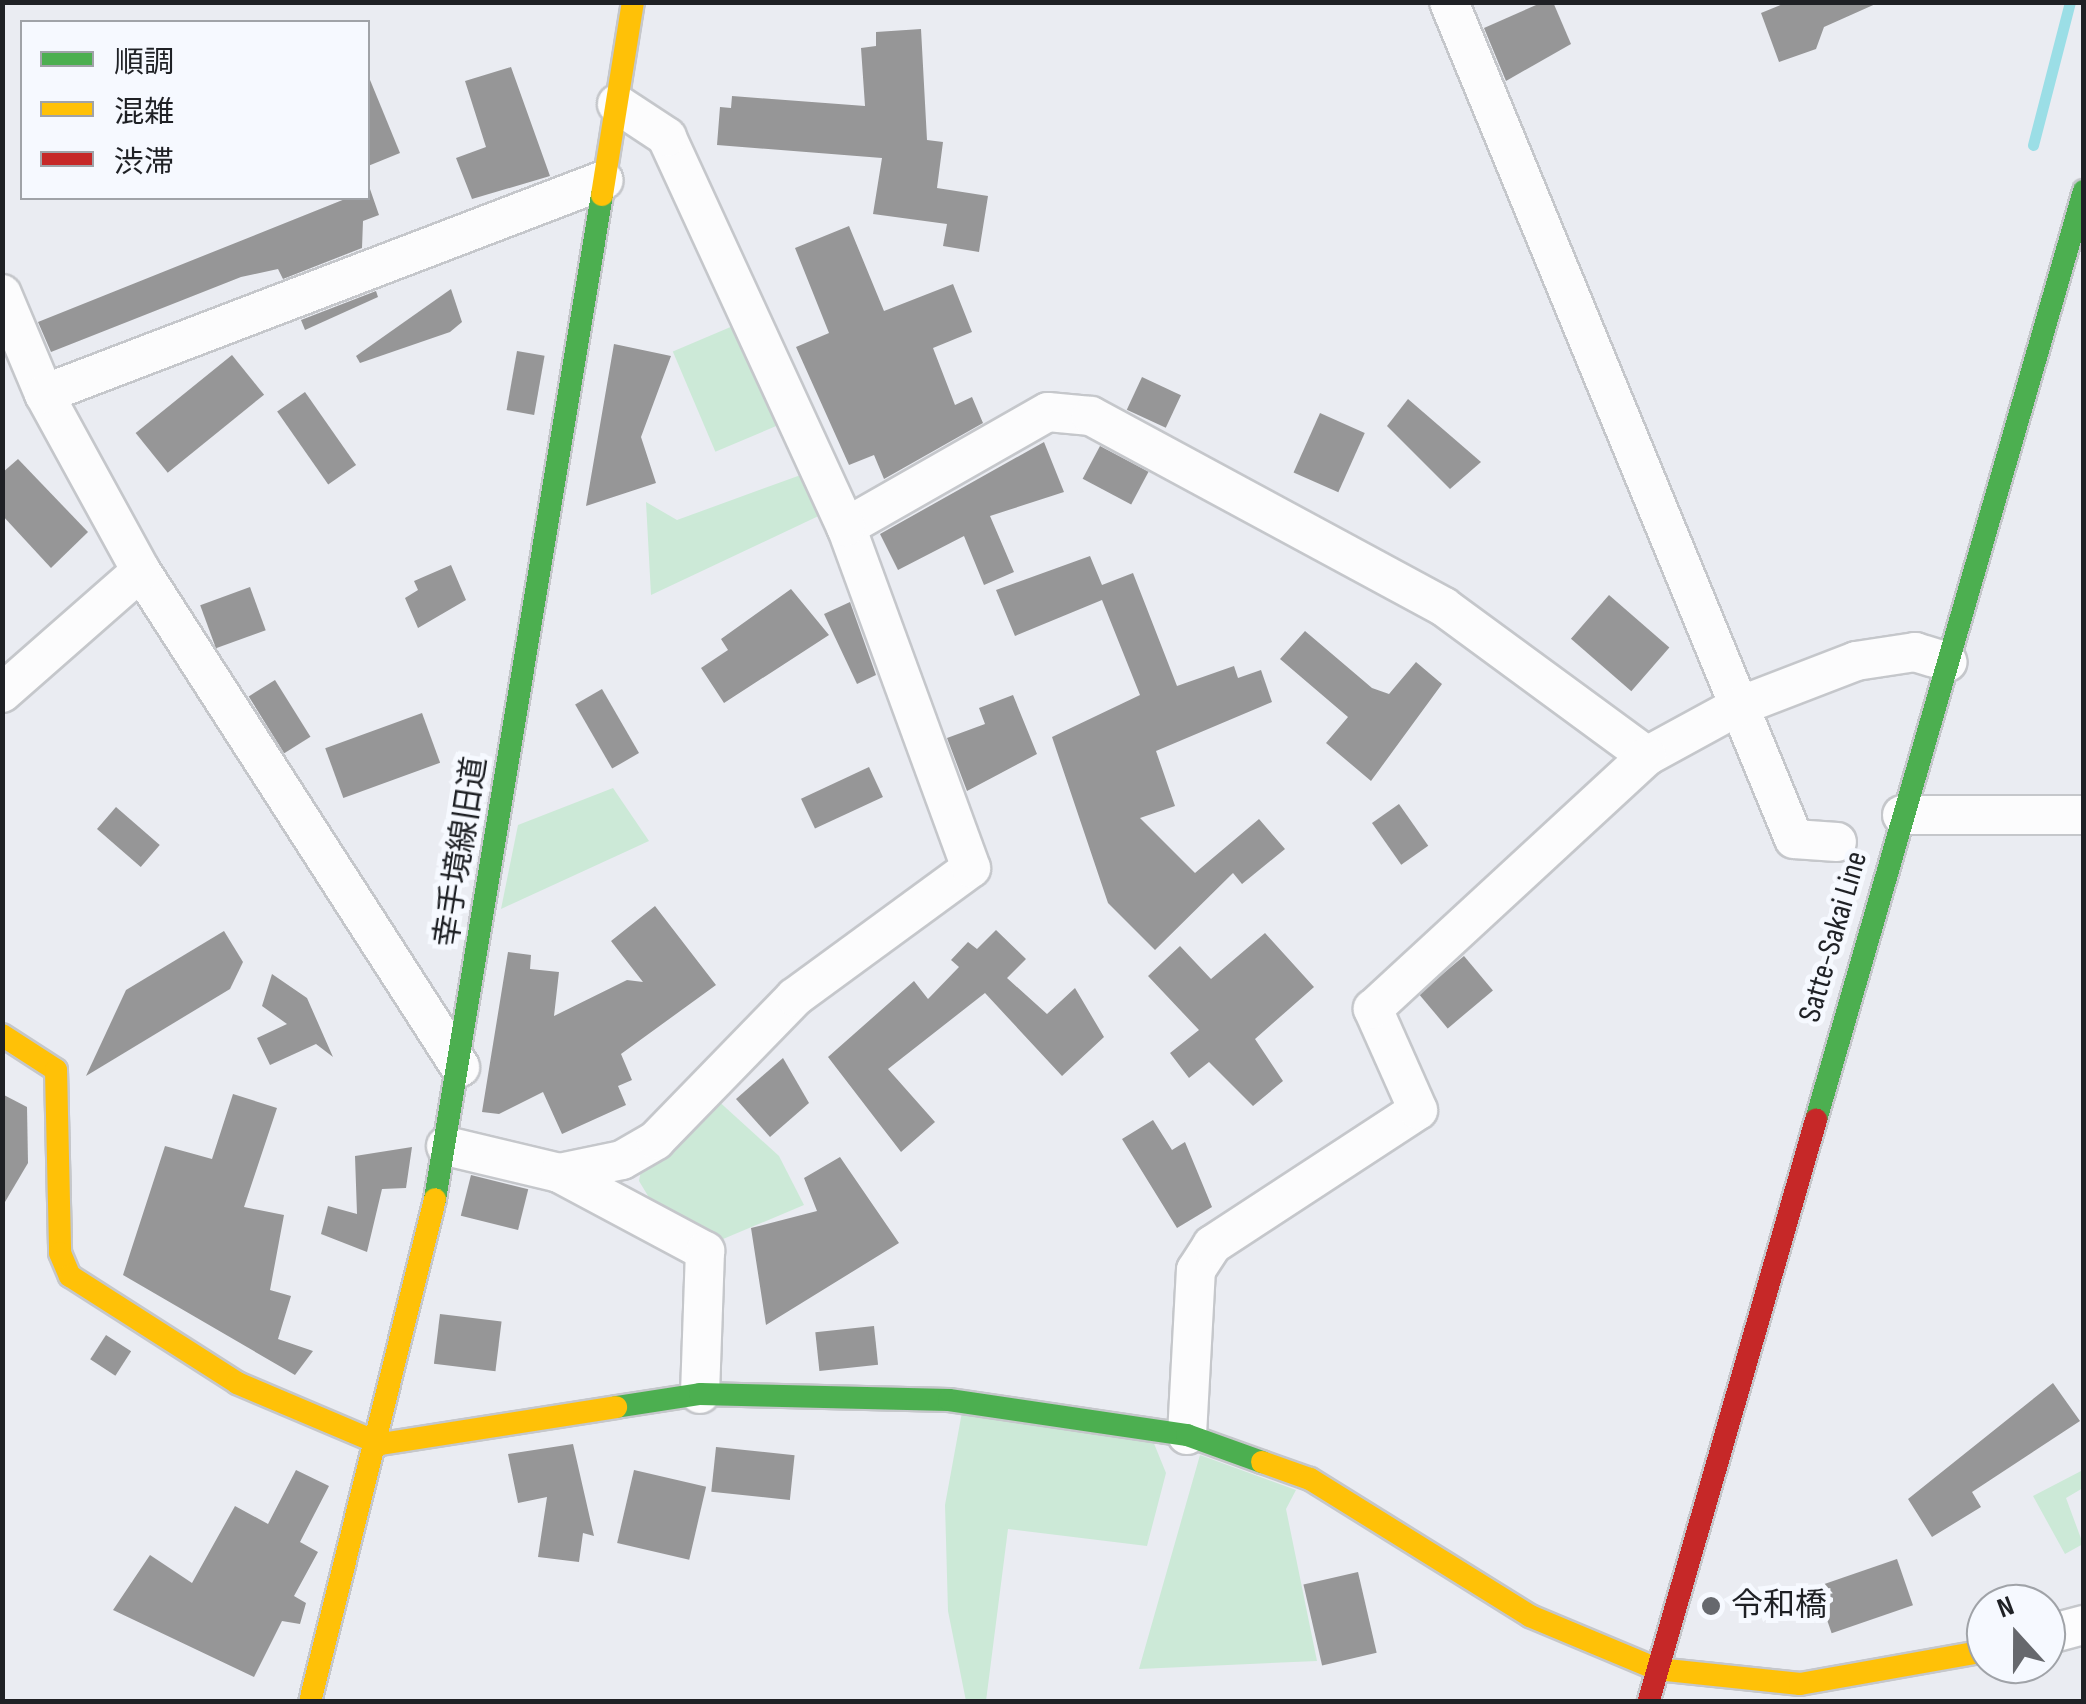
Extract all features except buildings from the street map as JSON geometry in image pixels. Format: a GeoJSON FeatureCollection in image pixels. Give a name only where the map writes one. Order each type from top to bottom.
{"type":"FeatureCollection","features":[{"type":"Feature","properties":{"kind":"street","name":"幸手境線旧道"},"geometry":{"type":"LineString","coordinates":[[310,1702],[380,1444],[446,1146],[633,2]]}},
{"type":"Feature","properties":{"kind":"street"},"geometry":{"type":"LineString","coordinates":[[1449,2],[1794,839],[1837,842]]}},
{"type":"Feature","properties":{"kind":"street"},"geometry":{"type":"LineString","coordinates":[[559,1172],[622,1160],[656,1140],[795,997],[970,868],[846,527],[667,137],[617,104]]}},
{"type":"Feature","properties":{"kind":"street"},"geometry":{"type":"LineString","coordinates":[[44,394],[604,180]]}},
{"type":"Feature","properties":{"kind":"street","name":"Satte-Sakai Line"},"geometry":{"type":"LineString","coordinates":[[1649,1702],[2084,191]]}},
{"type":"Feature","properties":{"kind":"street"},"geometry":{"type":"LineString","coordinates":[[2,294],[44,394],[141,571],[460,1067]]}},
{"type":"Feature","properties":{"kind":"street"},"geometry":{"type":"LineString","coordinates":[[846,527],[1048,412],[1091,416],[1444,607],[1646,756]]}},
{"type":"Feature","properties":{"kind":"street"},"geometry":{"type":"LineString","coordinates":[[2,693],[141,571]]}},
{"type":"Feature","properties":{"kind":"street"},"geometry":{"type":"LineString","coordinates":[[1187,1435],[1196,1270],[1212,1245],[1418,1110],[1373,1009],[1646,756],[1738,707],[1892,652],[1948,662]]}},
{"type":"Feature","properties":{"kind":"street"},"geometry":{"type":"LineString","coordinates":[[1902,815],[2084,816]]}},
{"type":"Feature","properties":{"kind":"street"},"geometry":{"type":"LineString","coordinates":[[2,1035],[56,1070],[60,1253],[70,1276],[236,1383],[380,1444],[700,1394],[930,1398],[1187,1435],[1310,1480],[1530,1616],[1658,1669],[1800,1684],[1966,1655]]}},
{"type":"Feature","properties":{"kind":"street"},"geometry":{"type":"LineString","coordinates":[[446,1146],[559,1172],[704,1251],[700,1394]]}},
{"type":"Feature","properties":{"kind":"green space"},"geometry":{"type":"Polygon","coordinates":[[[740,323],[783,423],[715,452],[673,352],[740,323]]]}},
{"type":"Feature","properties":{"kind":"green space"},"geometry":{"type":"Polygon","coordinates":[[[809,472],[827,512],[651,595],[646,502],[677,520],[809,472]]]}},
{"type":"Feature","properties":{"kind":"green space"},"geometry":{"type":"Polygon","coordinates":[[[613,788],[649,841],[501,909],[518,825],[613,788]]]}},
{"type":"Feature","properties":{"kind":"green space"},"geometry":{"type":"Polygon","coordinates":[[[714,1097],[779,1156],[804,1205],[716,1242],[662,1219],[639,1181],[642,1165],[714,1097]]]}},
{"type":"Feature","properties":{"kind":"green space"},"geometry":{"type":"Polygon","coordinates":[[[962,1412],[1153,1441],[1166,1473],[1147,1546],[1008,1529],[986,1701],[966,1701],[948,1611],[945,1505],[962,1412]]]}},
{"type":"Feature","properties":{"kind":"green space"},"geometry":{"type":"Polygon","coordinates":[[[1200,1455],[1296,1490],[1286,1509],[1317,1661],[1139,1669],[1200,1455]]]}},
{"type":"Feature","properties":{"kind":"green space"},"geometry":{"type":"Polygon","coordinates":[[[2083,1470],[2083,1488],[2066,1498],[2083,1544],[2065,1554],[2033,1496],[2083,1470]]]}},
{"type":"Feature","properties":{"kind":"waterway"},"geometry":{"type":"LineString","coordinates":[[2033,145],[2070,2]]}},
{"type":"Feature","properties":{"kind":"traffic: fast"},"geometry":{"type":"LineString","coordinates":[[1816,1120],[2084,191]]}},
{"type":"Feature","properties":{"kind":"traffic: fast"},"geometry":{"type":"LineString","coordinates":[[435,1199],[602,195]]}},
{"type":"Feature","properties":{"kind":"traffic: fast"},"geometry":{"type":"LineString","coordinates":[[616,1407],[700,1394],[949,1400],[1187,1435],[1262,1462]]}},
{"type":"Feature","properties":{"kind":"traffic: slow"},"geometry":{"type":"LineString","coordinates":[[602,195],[633,2]]}},
{"type":"Feature","properties":{"kind":"traffic: slow"},"geometry":{"type":"LineString","coordinates":[[2,1035],[56,1070],[60,1253],[70,1276],[237,1383],[381,1444],[616,1407]]}},
{"type":"Feature","properties":{"kind":"traffic: slow"},"geometry":{"type":"LineString","coordinates":[[310,1702],[435,1199]]}},
{"type":"Feature","properties":{"kind":"traffic: slow"},"geometry":{"type":"LineString","coordinates":[[1262,1462],[1310,1479],[1530,1616],[1657,1669],[1800,1684],[1966,1655]]}},
{"type":"Feature","properties":{"kind":"traffic: jam"},"geometry":{"type":"LineString","coordinates":[[1649,1700],[1816,1120]]}},
{"type":"Feature","properties":{"kind":"place","name":"令和橋"},"geometry":{"type":"Point","coordinates":[1711,1606]}}]}
